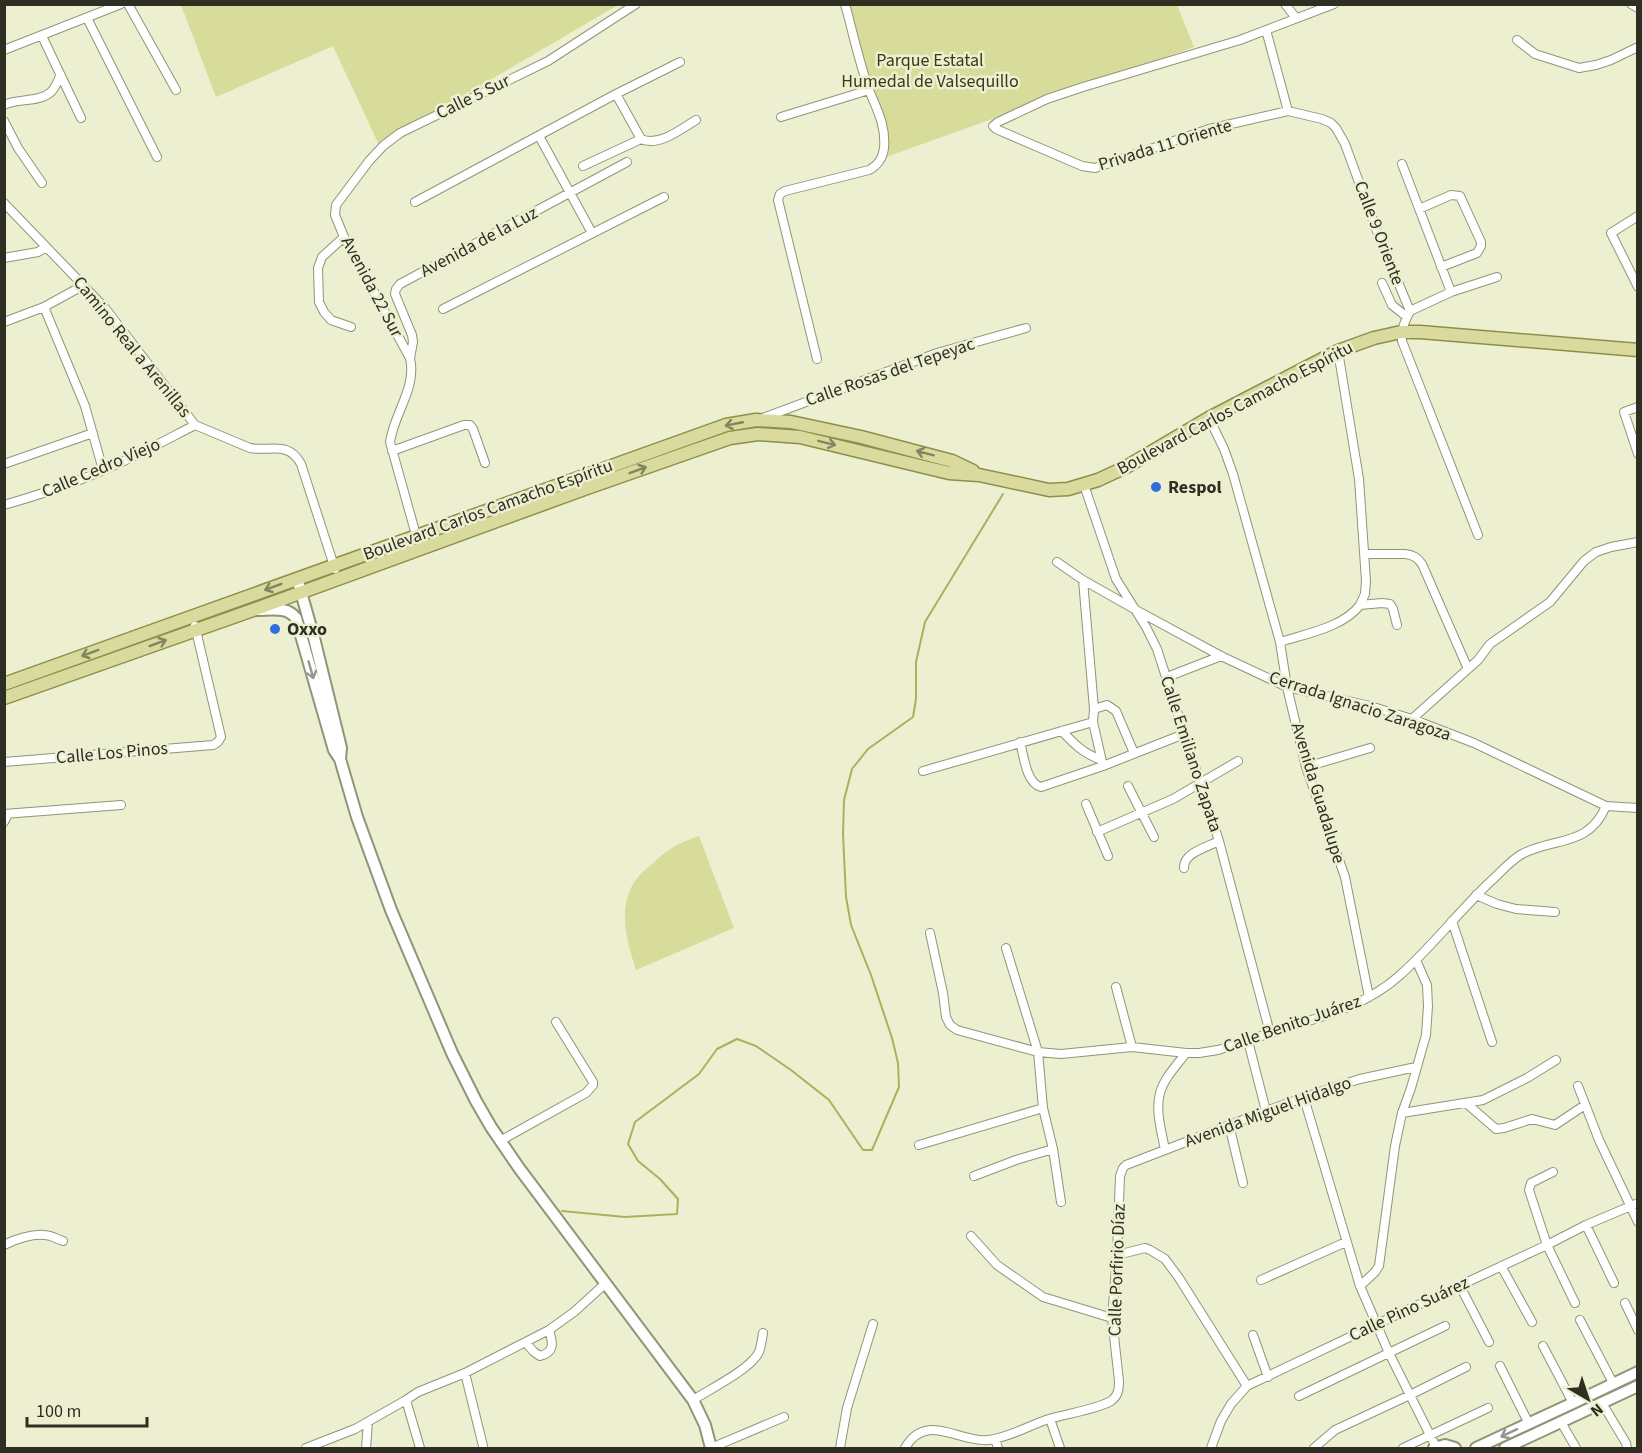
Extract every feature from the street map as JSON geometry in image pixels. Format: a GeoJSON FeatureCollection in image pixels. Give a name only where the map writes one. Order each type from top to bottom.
{"type":"FeatureCollection","features":[{"type":"Feature","properties":{"kind":"main road","name":"Boulevard Carlos Camacho Espíritu"},"geometry":{"type":"LineString","coordinates":[[4,698],[686,452],[743,436],[800,437],[949,473],[979,475],[1049,490],[1068,489],[1084,485],[1126,467],[1209,418],[1338,351],[1374,338],[1401,332],[1420,332],[1638,350]]}},
{"type":"Feature","properties":{"kind":"main road","name":"Boulevard Carlos Camacho Espíritu"},"geometry":{"type":"LineString","coordinates":[[4,684],[726,425],[756,420],[801,424],[952,461],[979,475]]}},
{"type":"Feature","properties":{"kind":"main road"},"geometry":{"type":"LineString","coordinates":[[296,579],[302,591],[341,748],[340,759]]}},
{"type":"Feature","properties":{"kind":"main road"},"geometry":{"type":"LineString","coordinates":[[292,614],[306,609]]}},
{"type":"Feature","properties":{"kind":"main road"},"geometry":{"type":"LineString","coordinates":[[253,610],[287,610],[296,618],[334,750],[340,759],[357,817],[391,910],[452,1053],[476,1101],[500,1141],[693,1400],[705,1425],[711,1448]]}},
{"type":"Feature","properties":{"kind":"main road"},"geometry":{"type":"LineString","coordinates":[[1476,1449],[1638,1372]]}},
{"type":"Feature","properties":{"kind":"main road"},"geometry":{"type":"LineString","coordinates":[[1504,1449],[1520,1445],[1561,1422],[1638,1386]]}},
{"type":"Feature","properties":{"kind":"main road"},"geometry":{"type":"LineString","coordinates":[[1435,1448],[1445,1445],[1455,1449]]}},
{"type":"Feature","properties":{"kind":"street"},"geometry":{"type":"LineString","coordinates":[[4,50],[121,4]]}},
{"type":"Feature","properties":{"kind":"street"},"geometry":{"type":"LineString","coordinates":[[128,4],[176,90]]}},
{"type":"Feature","properties":{"kind":"street","name":"Calle 5 Sur"},"geometry":{"type":"LineString","coordinates":[[335,215],[336,205],[369,161],[400,133],[548,61],[636,4]]}},
{"type":"Feature","properties":{"kind":"street"},"geometry":{"type":"LineString","coordinates":[[817,359],[778,205],[778,197],[785,191],[869,170],[878,164],[884,151],[880,113],[869,90],[845,4]]}},
{"type":"Feature","properties":{"kind":"street"},"geometry":{"type":"LineString","coordinates":[[1285,4],[1296,18]]}},
{"type":"Feature","properties":{"kind":"street"},"geometry":{"type":"LineString","coordinates":[[1288,111],[1266,30],[1334,4]]}},
{"type":"Feature","properties":{"kind":"street"},"geometry":{"type":"LineString","coordinates":[[1631,4],[1638,8]]}},
{"type":"Feature","properties":{"kind":"street"},"geometry":{"type":"LineString","coordinates":[[87,18],[157,157]]}},
{"type":"Feature","properties":{"kind":"street","name":"Privada 11 Oriente"},"geometry":{"type":"LineString","coordinates":[[1266,30],[1047,99],[994,124],[994,127],[1082,166],[1095,168],[1209,129],[1288,111],[1322,119],[1331,123],[1339,133]]}},
{"type":"Feature","properties":{"kind":"street"},"geometry":{"type":"LineString","coordinates":[[42,36],[81,118]]}},
{"type":"Feature","properties":{"kind":"street"},"geometry":{"type":"LineString","coordinates":[[1516,40],[1535,54],[1579,68],[1596,65],[1638,47]]}},
{"type":"Feature","properties":{"kind":"street"},"geometry":{"type":"LineString","coordinates":[[415,202],[616,94],[680,63]]}},
{"type":"Feature","properties":{"kind":"street"},"geometry":{"type":"LineString","coordinates":[[4,105],[10,102],[41,98],[49,94],[60,76]]}},
{"type":"Feature","properties":{"kind":"street"},"geometry":{"type":"LineString","coordinates":[[781,117],[869,90]]}},
{"type":"Feature","properties":{"kind":"street"},"geometry":{"type":"LineString","coordinates":[[616,94],[641,138],[648,141],[656,141],[696,120]]}},
{"type":"Feature","properties":{"kind":"street"},"geometry":{"type":"LineString","coordinates":[[4,122],[18,148],[42,183]]}},
{"type":"Feature","properties":{"kind":"street","name":"Calle 9 Oriente"},"geometry":{"type":"LineString","coordinates":[[1339,133],[1409,314]]}},
{"type":"Feature","properties":{"kind":"street"},"geometry":{"type":"LineString","coordinates":[[539,136],[592,233]]}},
{"type":"Feature","properties":{"kind":"street"},"geometry":{"type":"LineString","coordinates":[[583,166],[641,138]]}},
{"type":"Feature","properties":{"kind":"street","name":"Avenida de la Luz"},"geometry":{"type":"LineString","coordinates":[[392,451],[390,442],[392,430],[411,382],[412,367],[410,358],[412,335],[396,294],[396,289],[400,284],[627,162]]}},
{"type":"Feature","properties":{"kind":"street"},"geometry":{"type":"LineString","coordinates":[[1402,164],[1451,292]]}},
{"type":"Feature","properties":{"kind":"street"},"geometry":{"type":"LineString","coordinates":[[1419,209],[1451,195],[1460,196],[1481,242],[1477,253],[1441,267]]}},
{"type":"Feature","properties":{"kind":"street"},"geometry":{"type":"LineString","coordinates":[[443,309],[664,197]]}},
{"type":"Feature","properties":{"kind":"street","name":"Camino Real a Arenillas"},"geometry":{"type":"LineString","coordinates":[[4,203],[105,308],[195,425],[250,448],[281,448],[298,458],[338,578]]}},
{"type":"Feature","properties":{"kind":"street","name":"Avenida 22 Sur"},"geometry":{"type":"LineString","coordinates":[[335,215],[344,237],[410,358]]}},
{"type":"Feature","properties":{"kind":"street"},"geometry":{"type":"LineString","coordinates":[[1638,216],[1611,233],[1638,287]]}},
{"type":"Feature","properties":{"kind":"street"},"geometry":{"type":"LineString","coordinates":[[344,237],[322,257],[318,268],[319,302],[331,320],[351,327]]}},
{"type":"Feature","properties":{"kind":"street"},"geometry":{"type":"LineString","coordinates":[[4,258],[38,252],[46,246]]}},
{"type":"Feature","properties":{"kind":"street"},"geometry":{"type":"LineString","coordinates":[[1478,535],[1405,349],[1401,332],[1409,314],[1451,292],[1497,277]]}},
{"type":"Feature","properties":{"kind":"street"},"geometry":{"type":"LineString","coordinates":[[1382,283],[1392,305],[1409,314]]}},
{"type":"Feature","properties":{"kind":"street"},"geometry":{"type":"LineString","coordinates":[[4,322],[44,307],[84,285]]}},
{"type":"Feature","properties":{"kind":"street"},"geometry":{"type":"LineString","coordinates":[[44,307],[72,372],[103,470]]}},
{"type":"Feature","properties":{"kind":"street","name":"Calle Rosas del Tepeyac"},"geometry":{"type":"LineString","coordinates":[[756,420],[937,353],[1026,328]]}},
{"type":"Feature","properties":{"kind":"street"},"geometry":{"type":"LineString","coordinates":[[1280,642],[1330,626],[1343,619],[1360,605],[1365,594],[1365,554],[1359,479],[1338,351]]}},
{"type":"Feature","properties":{"kind":"street"},"geometry":{"type":"LineString","coordinates":[[1638,407],[1624,412],[1638,454]]}},
{"type":"Feature","properties":{"kind":"street","name":"Avenida Guadalupe"},"geometry":{"type":"LineString","coordinates":[[1209,418],[1233,474],[1280,642],[1287,687],[1306,767],[1345,876],[1369,997]]}},
{"type":"Feature","properties":{"kind":"street","name":"Calle Cedro Viejo"},"geometry":{"type":"LineString","coordinates":[[4,505],[41,494],[103,470],[195,425]]}},
{"type":"Feature","properties":{"kind":"street"},"geometry":{"type":"LineString","coordinates":[[416,535],[392,451],[464,425],[470,425],[485,463]]}},
{"type":"Feature","properties":{"kind":"street"},"geometry":{"type":"LineString","coordinates":[[4,464],[93,433]]}},
{"type":"Feature","properties":{"kind":"street","name":"Calle Emiliano Zapata"},"geometry":{"type":"LineString","coordinates":[[1084,485],[1116,579],[1146,627],[1167,677],[1219,841],[1270,1034]]}},
{"type":"Feature","properties":{"kind":"street"},"geometry":{"type":"LineString","coordinates":[[1412,719],[1478,660],[1490,644],[1550,602],[1584,561],[1596,552],[1638,542]]}},
{"type":"Feature","properties":{"kind":"street"},"geometry":{"type":"LineString","coordinates":[[1365,554],[1411,554],[1417,558],[1422,564],[1468,669]]}},
{"type":"Feature","properties":{"kind":"street","name":"Cerrada Ignacio Zaragoza"},"geometry":{"type":"LineString","coordinates":[[1057,562],[1083,580],[1136,610],[1221,656],[1287,687],[1370,706],[1412,719],[1474,744],[1606,806]]}},
{"type":"Feature","properties":{"kind":"street"},"geometry":{"type":"LineString","coordinates":[[1083,580],[1094,709],[1093,722],[1102,763]]}},
{"type":"Feature","properties":{"kind":"street"},"geometry":{"type":"LineString","coordinates":[[1360,605],[1390,604],[1397,625]]}},
{"type":"Feature","properties":{"kind":"street"},"geometry":{"type":"LineString","coordinates":[[191,617],[197,630]]}},
{"type":"Feature","properties":{"kind":"street","name":"Calle Los Pinos"},"geometry":{"type":"LineString","coordinates":[[4,762],[213,745],[218,742],[221,737],[197,630]]}},
{"type":"Feature","properties":{"kind":"street"},"geometry":{"type":"LineString","coordinates":[[1167,677],[1221,656]]}},
{"type":"Feature","properties":{"kind":"street"},"geometry":{"type":"LineString","coordinates":[[1094,709],[1107,705],[1116,711],[1134,753]]}},
{"type":"Feature","properties":{"kind":"street"},"geometry":{"type":"LineString","coordinates":[[923,771],[1093,722]]}},
{"type":"Feature","properties":{"kind":"street"},"geometry":{"type":"LineString","coordinates":[[1062,731],[1077,747],[1102,763]]}},
{"type":"Feature","properties":{"kind":"street"},"geometry":{"type":"LineString","coordinates":[[1020,742],[1030,779],[1037,787],[1046,786],[1184,734]]}},
{"type":"Feature","properties":{"kind":"street"},"geometry":{"type":"LineString","coordinates":[[1306,767],[1370,748]]}},
{"type":"Feature","properties":{"kind":"street"},"geometry":{"type":"LineString","coordinates":[[1097,832],[1173,800],[1238,761]]}},
{"type":"Feature","properties":{"kind":"street"},"geometry":{"type":"LineString","coordinates":[[1128,786],[1154,837]]}},
{"type":"Feature","properties":{"kind":"street"},"geometry":{"type":"LineString","coordinates":[[1086,804],[1108,856]]}},
{"type":"Feature","properties":{"kind":"street"},"geometry":{"type":"LineString","coordinates":[[4,822],[6,814],[121,805]]}},
{"type":"Feature","properties":{"kind":"street"},"geometry":{"type":"LineString","coordinates":[[1606,806],[1638,807]]}},
{"type":"Feature","properties":{"kind":"street","name":"Calle Benito Juárez"},"geometry":{"type":"LineString","coordinates":[[930,933],[946,1017],[950,1025],[963,1032],[1038,1052],[1061,1054],[1132,1047],[1186,1053],[1218,1050],[1336,1012],[1369,997],[1393,981],[1416,960],[1476,895],[1513,861],[1522,854],[1589,830],[1601,817],[1606,806]]}},
{"type":"Feature","properties":{"kind":"street"},"geometry":{"type":"LineString","coordinates":[[1184,868],[1184,861],[1190,855],[1219,841]]}},
{"type":"Feature","properties":{"kind":"street"},"geometry":{"type":"LineString","coordinates":[[1476,895],[1516,909],[1555,912]]}},
{"type":"Feature","properties":{"kind":"street"},"geometry":{"type":"LineString","coordinates":[[1452,921],[1492,1042]]}},
{"type":"Feature","properties":{"kind":"street"},"geometry":{"type":"LineString","coordinates":[[1006,948],[1038,1052],[1043,1108],[1053,1149],[1061,1202]]}},
{"type":"Feature","properties":{"kind":"street"},"geometry":{"type":"LineString","coordinates":[[1360,1286],[1379,1266],[1401,1113],[1411,1088],[1426,1035],[1427,985],[1416,960]]}},
{"type":"Feature","properties":{"kind":"street"},"geometry":{"type":"LineString","coordinates":[[1116,987],[1132,1047]]}},
{"type":"Feature","properties":{"kind":"street"},"geometry":{"type":"LineString","coordinates":[[500,1141],[591,1089],[593,1082],[556,1022]]}},
{"type":"Feature","properties":{"kind":"street"},"geometry":{"type":"LineString","coordinates":[[1248,1041],[1266,1111]]}},
{"type":"Feature","properties":{"kind":"street"},"geometry":{"type":"LineString","coordinates":[[1165,1150],[1159,1114],[1160,1092],[1186,1053]]}},
{"type":"Feature","properties":{"kind":"street"},"geometry":{"type":"LineString","coordinates":[[1401,1113],[1483,1100],[1557,1060]]}},
{"type":"Feature","properties":{"kind":"street","name":"Avenida Miguel Hidalgo"},"geometry":{"type":"LineString","coordinates":[[1123,1168],[1266,1111],[1360,1079],[1416,1067]]}},
{"type":"Feature","properties":{"kind":"street"},"geometry":{"type":"LineString","coordinates":[[1578,1086],[1599,1140],[1634,1204],[1638,1221]]}},
{"type":"Feature","properties":{"kind":"street"},"geometry":{"type":"LineString","coordinates":[[1304,1098],[1360,1286],[1389,1353],[1435,1448]]}},
{"type":"Feature","properties":{"kind":"street"},"geometry":{"type":"LineString","coordinates":[[1466,1103],[1496,1129],[1532,1119],[1555,1125],[1585,1105]]}},
{"type":"Feature","properties":{"kind":"street"},"geometry":{"type":"LineString","coordinates":[[919,1145],[1043,1108]]}},
{"type":"Feature","properties":{"kind":"street"},"geometry":{"type":"LineString","coordinates":[[1229,1125],[1243,1183]]}},
{"type":"Feature","properties":{"kind":"street"},"geometry":{"type":"LineString","coordinates":[[974,1176],[1053,1149]]}},
{"type":"Feature","properties":{"kind":"street","name":"Calle Porfirio Díaz"},"geometry":{"type":"LineString","coordinates":[[905,1449],[913,1438],[928,1431],[944,1431],[977,1440],[995,1439],[1050,1419],[1107,1403],[1117,1395],[1119,1381],[1112,1318],[1120,1176],[1123,1168]]}},
{"type":"Feature","properties":{"kind":"street"},"geometry":{"type":"LineString","coordinates":[[1553,1172],[1533,1182],[1529,1188],[1547,1245],[1575,1303]]}},
{"type":"Feature","properties":{"kind":"street","name":"Calle Pino Suárez"},"geometry":{"type":"LineString","coordinates":[[1211,1449],[1221,1421],[1231,1404],[1247,1386],[1634,1204]]}},
{"type":"Feature","properties":{"kind":"street"},"geometry":{"type":"LineString","coordinates":[[1586,1225],[1614,1283]]}},
{"type":"Feature","properties":{"kind":"street"},"geometry":{"type":"LineString","coordinates":[[4,1245],[46,1234],[63,1241]]}},
{"type":"Feature","properties":{"kind":"street"},"geometry":{"type":"LineString","coordinates":[[971,1236],[998,1264],[1043,1297],[1112,1318]]}},
{"type":"Feature","properties":{"kind":"street"},"geometry":{"type":"LineString","coordinates":[[1261,1280],[1346,1242]]}},
{"type":"Feature","properties":{"kind":"street"},"geometry":{"type":"LineString","coordinates":[[1117,1255],[1145,1248],[1165,1259],[1247,1386]]}},
{"type":"Feature","properties":{"kind":"street"},"geometry":{"type":"LineString","coordinates":[[1501,1266],[1532,1322]]}},
{"type":"Feature","properties":{"kind":"street"},"geometry":{"type":"LineString","coordinates":[[306,1449],[368,1422],[418,1392],[465,1373],[526,1343],[574,1312],[606,1283]]}},
{"type":"Feature","properties":{"kind":"street"},"geometry":{"type":"LineString","coordinates":[[1460,1286],[1489,1342]]}},
{"type":"Feature","properties":{"kind":"street"},"geometry":{"type":"LineString","coordinates":[[1625,1303],[1638,1330]]}},
{"type":"Feature","properties":{"kind":"street"},"geometry":{"type":"LineString","coordinates":[[1580,1320],[1614,1383]]}},
{"type":"Feature","properties":{"kind":"street"},"geometry":{"type":"LineString","coordinates":[[840,1449],[847,1408],[873,1324]]}},
{"type":"Feature","properties":{"kind":"street"},"geometry":{"type":"LineString","coordinates":[[1299,1396],[1445,1326]]}},
{"type":"Feature","properties":{"kind":"street"},"geometry":{"type":"LineString","coordinates":[[526,1343],[540,1356],[546,1354],[551,1350],[553,1342],[549,1330]]}},
{"type":"Feature","properties":{"kind":"street"},"geometry":{"type":"LineString","coordinates":[[693,1400],[753,1361],[759,1352],[763,1333]]}},
{"type":"Feature","properties":{"kind":"street"},"geometry":{"type":"LineString","coordinates":[[1253,1335],[1268,1377]]}},
{"type":"Feature","properties":{"kind":"street"},"geometry":{"type":"LineString","coordinates":[[1543,1346],[1573,1404]]}},
{"type":"Feature","properties":{"kind":"street"},"geometry":{"type":"LineString","coordinates":[[1500,1366],[1529,1424]]}},
{"type":"Feature","properties":{"kind":"street"},"geometry":{"type":"LineString","coordinates":[[1314,1449],[1335,1430],[1466,1367]]}},
{"type":"Feature","properties":{"kind":"street"},"geometry":{"type":"LineString","coordinates":[[465,1373],[483,1446]]}},
{"type":"Feature","properties":{"kind":"street"},"geometry":{"type":"LineString","coordinates":[[406,1400],[420,1449]]}},
{"type":"Feature","properties":{"kind":"street"},"geometry":{"type":"LineString","coordinates":[[1602,1403],[1626,1443],[1627,1449]]}},
{"type":"Feature","properties":{"kind":"street"},"geometry":{"type":"LineString","coordinates":[[1403,1449],[1488,1408]]}},
{"type":"Feature","properties":{"kind":"street"},"geometry":{"type":"LineString","coordinates":[[711,1448],[784,1417]]}},
{"type":"Feature","properties":{"kind":"street"},"geometry":{"type":"LineString","coordinates":[[1050,1419],[1060,1449]]}},
{"type":"Feature","properties":{"kind":"street"},"geometry":{"type":"LineString","coordinates":[[366,1449],[368,1422]]}},
{"type":"Feature","properties":{"kind":"street"},"geometry":{"type":"LineString","coordinates":[[1561,1422],[1576,1449]]}},
{"type":"Feature","properties":{"kind":"street"},"geometry":{"type":"LineString","coordinates":[[995,1439],[998,1449]]}},
{"type":"Feature","properties":{"kind":"green space"},"geometry":{"type":"Polygon","coordinates":[[[181,5],[618,5],[379,145],[333,46],[216,97],[181,5]]]}},
{"type":"Feature","properties":{"kind":"green space","name":"Parque Estatal Humedal de Valsequillo"},"geometry":{"type":"Polygon","coordinates":[[[843,5],[1177,5],[1194,47],[886,157],[843,5]]]}},
{"type":"Feature","properties":{"kind":"green space"},"geometry":{"type":"Polygon","coordinates":[[[699,836],[734,928],[636,970],[625,922],[625,910],[631,887],[641,873],[663,854],[699,836]]]}},
{"type":"Feature","properties":{"kind":"waterway"},"geometry":{"type":"LineString","coordinates":[[562,1211],[625,1217],[677,1214],[678,1199],[660,1179],[638,1161],[628,1144],[635,1122],[699,1074],[717,1049],[737,1039],[756,1046],[829,1100],[863,1150],[872,1150],[899,1087],[898,1063],[871,975],[851,925],[846,897],[844,800],[852,769],[868,749],[913,717],[916,699],[916,662],[925,622],[1003,494]]}},
{"type":"Feature","properties":{"kind":"place","name":"Respol"},"geometry":{"type":"Point","coordinates":[1156,487]}},
{"type":"Feature","properties":{"kind":"place","name":"Oxxo"},"geometry":{"type":"Point","coordinates":[275,629]}}]}
